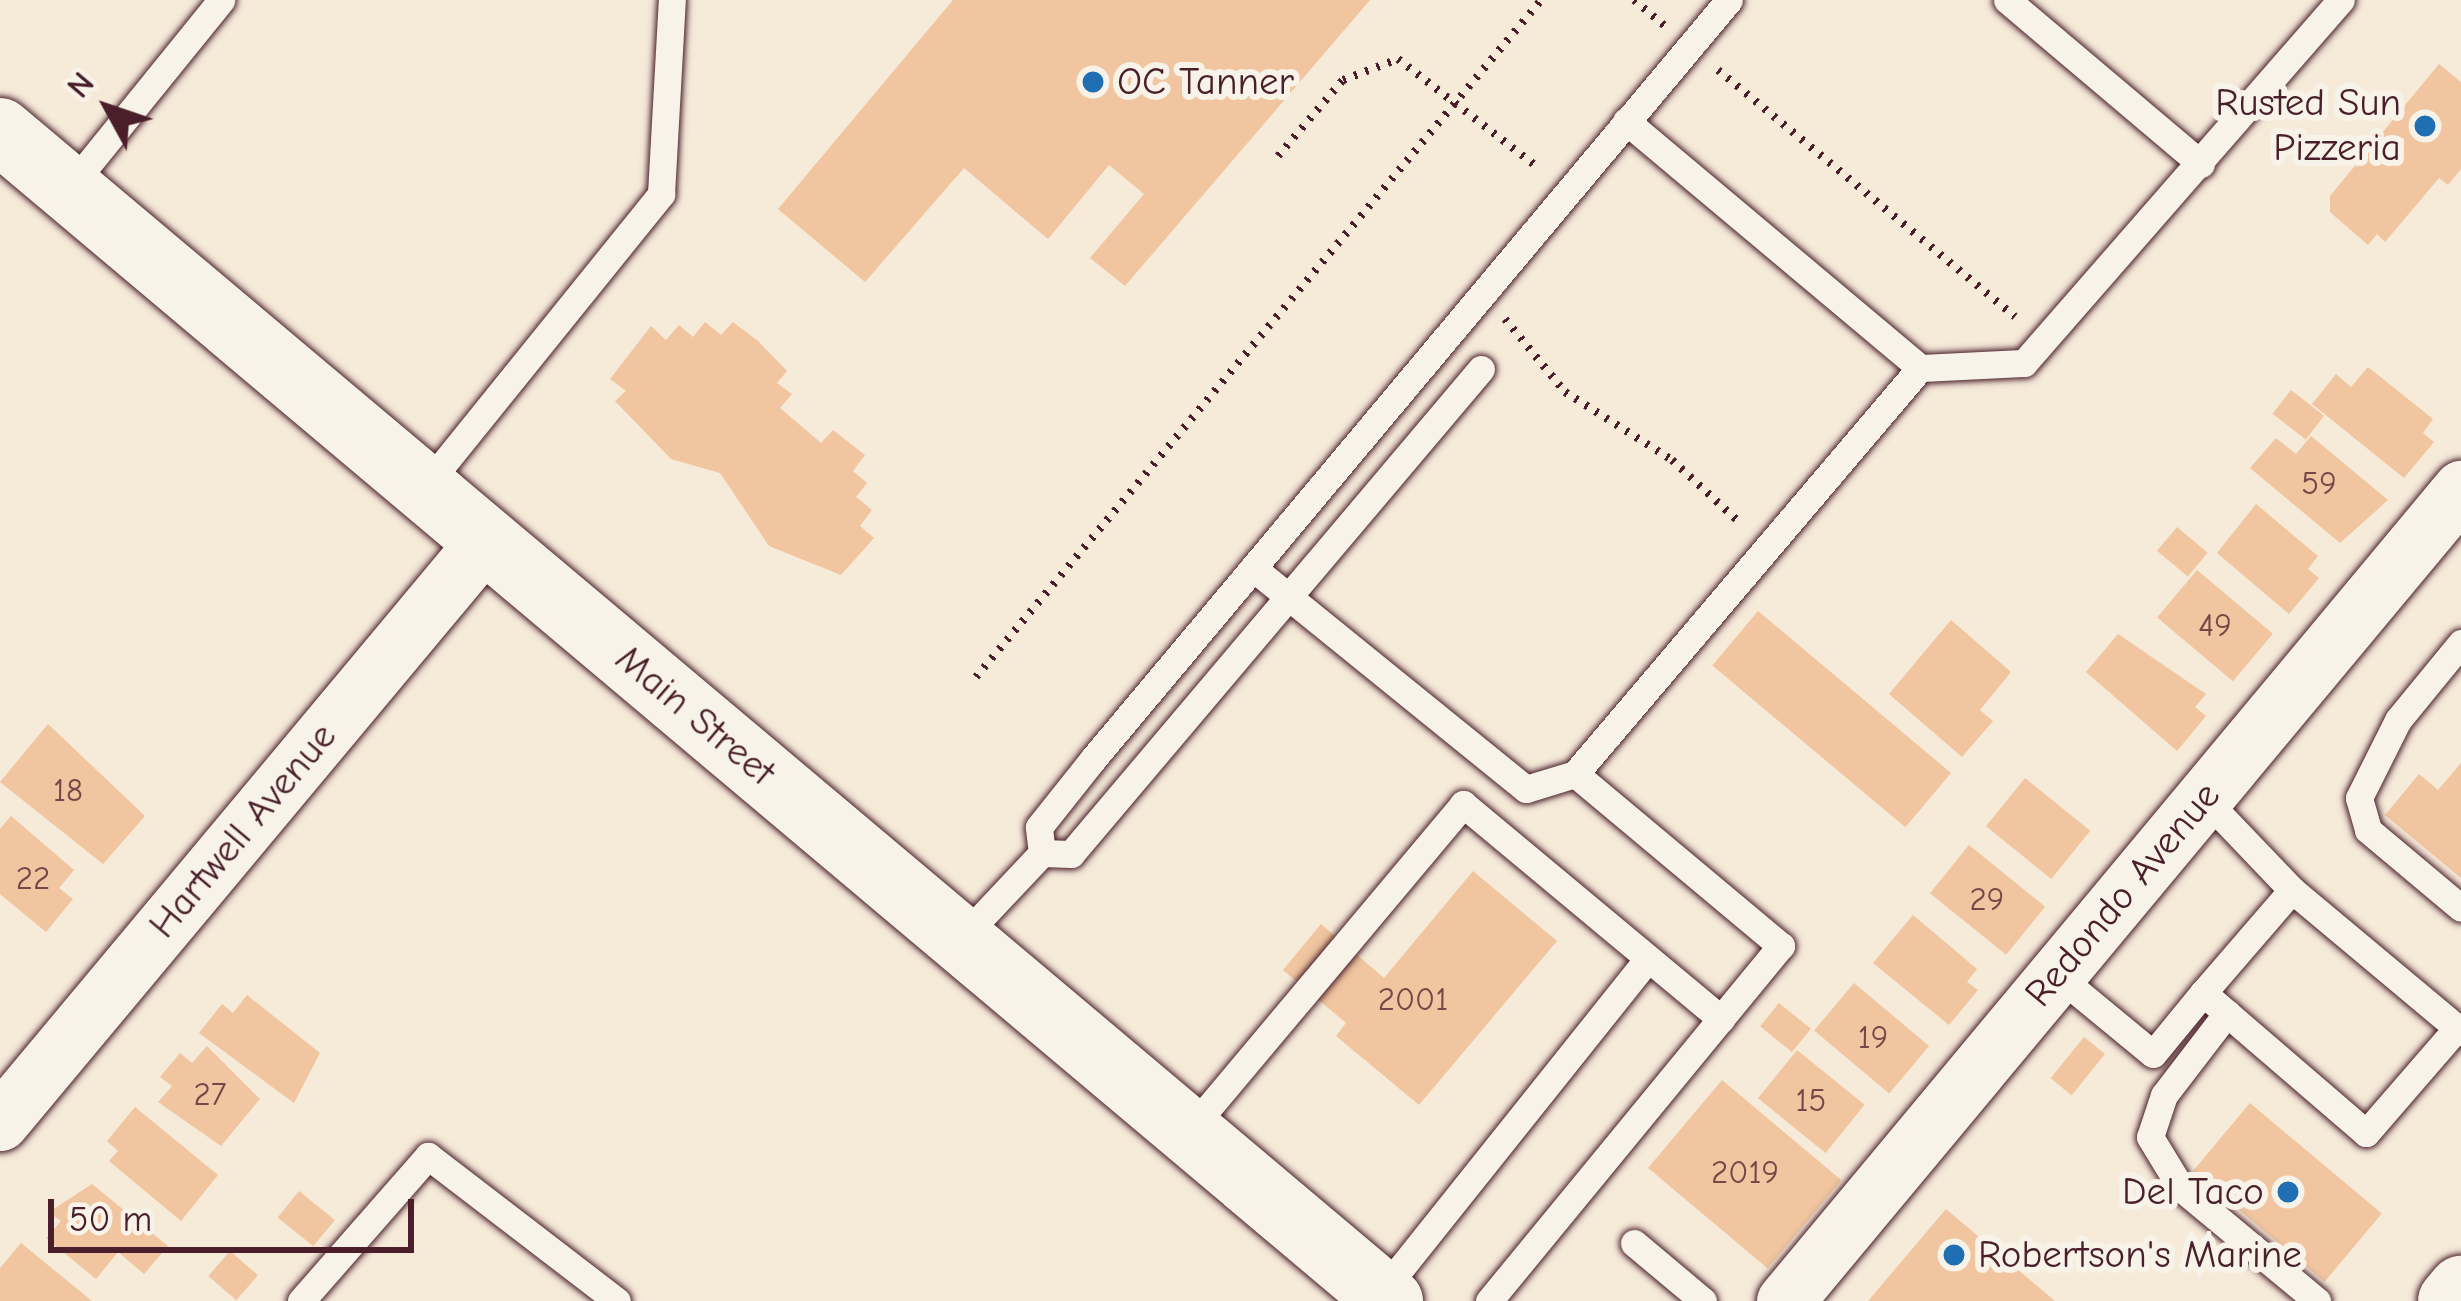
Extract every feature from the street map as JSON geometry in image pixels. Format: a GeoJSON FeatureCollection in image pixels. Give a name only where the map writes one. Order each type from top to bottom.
{"type":"FeatureCollection","features":[{"type":"Feature","properties":{"kind":"street","name":"Main Street"},"geometry":{"type":"LineString","coordinates":[[24,165],[424,488],[1386,1297]]}},
{"type":"Feature","properties":{"kind":"street","name":"Redondo Avenue"},"geometry":{"type":"LineString","coordinates":[[1785,1301],[2461,489]]}},
{"type":"Feature","properties":{"kind":"street","name":"Hartwell Avenue"},"geometry":{"type":"LineString","coordinates":[[0,1122],[486,540]]}},
{"type":"Feature","properties":{"kind":"street"},"geometry":{"type":"LineString","coordinates":[[2451,1301],[2461,1289]]}},
{"type":"Feature","properties":{"kind":"lane"},"geometry":{"type":"LineString","coordinates":[[24,165],[221,0]]}},
{"type":"Feature","properties":{"kind":"lane"},"geometry":{"type":"LineString","coordinates":[[424,488],[661,194],[672,0]]}},
{"type":"Feature","properties":{"kind":"lane"},"geometry":{"type":"LineString","coordinates":[[1042,853],[1039,827],[1729,0]]}},
{"type":"Feature","properties":{"kind":"lane"},"geometry":{"type":"LineString","coordinates":[[2006,0],[2201,164]]}},
{"type":"Feature","properties":{"kind":"lane"},"geometry":{"type":"LineString","coordinates":[[1626,121],[1920,368],[2024,363],[2341,0]]}},
{"type":"Feature","properties":{"kind":"lane"},"geometry":{"type":"LineString","coordinates":[[1252,568],[1526,788],[1576,774],[1920,368]]}},
{"type":"Feature","properties":{"kind":"lane"},"geometry":{"type":"LineString","coordinates":[[961,939],[1042,853],[1071,854],[1481,369]]}},
{"type":"Feature","properties":{"kind":"lane"},"geometry":{"type":"LineString","coordinates":[[2461,643],[2398,720],[2360,798],[2368,830],[2461,908]]}},
{"type":"Feature","properties":{"kind":"lane"},"geometry":{"type":"LineString","coordinates":[[1489,1301],[1781,946],[1576,774]]}},
{"type":"Feature","properties":{"kind":"lane"},"geometry":{"type":"LineString","coordinates":[[2203,993],[2366,1133],[2459,1030],[2292,890],[2204,798]]}},
{"type":"Feature","properties":{"kind":"lane"},"geometry":{"type":"LineString","coordinates":[[1189,1131],[1463,804],[1721,1019]]}},
{"type":"Feature","properties":{"kind":"lane"},"geometry":{"type":"LineString","coordinates":[[2057,975],[2153,1054],[2292,890]]}},
{"type":"Feature","properties":{"kind":"lane"},"geometry":{"type":"LineString","coordinates":[[1386,1297],[1648,958]]}},
{"type":"Feature","properties":{"kind":"lane"},"geometry":{"type":"LineString","coordinates":[[2227,1013],[2152,1116],[2155,1153],[2317,1301]]}},
{"type":"Feature","properties":{"kind":"lane"},"geometry":{"type":"LineString","coordinates":[[301,1301],[428,1156],[617,1301]]}},
{"type":"Feature","properties":{"kind":"lane"},"geometry":{"type":"LineString","coordinates":[[1634,1243],[1703,1301]]}},
{"type":"Feature","properties":{"kind":"path"},"geometry":{"type":"LineString","coordinates":[[976,677],[1541,0]]}},
{"type":"Feature","properties":{"kind":"path"},"geometry":{"type":"LineString","coordinates":[[1278,156],[1343,80],[1381,60],[1414,65],[1536,166]]}},
{"type":"Feature","properties":{"kind":"path"},"geometry":{"type":"LineString","coordinates":[[1712,65],[2045,342]]}},
{"type":"Feature","properties":{"kind":"path"},"geometry":{"type":"LineString","coordinates":[[1486,286],[1565,392],[1672,460],[1763,553]]}},
{"type":"Feature","properties":{"kind":"building","name":"OC Tanner"},"geometry":{"type":"Polygon","coordinates":[[[953,0],[1370,0],[1125,286],[1090,258],[1144,194],[1109,165],[1048,239],[964,168],[865,282],[778,209],[953,0]]]}},
{"type":"Feature","properties":{"kind":"building","name":"Rusted Sun Pizzeria"},"geometry":{"type":"Polygon","coordinates":[[[2439,64],[2461,82],[2461,169],[2448,185],[2439,178],[2385,242],[2377,234],[2368,245],[2330,212],[2330,196],[2439,64]]]}},
{"type":"Feature","properties":{"kind":"building"},"geometry":{"type":"Polygon","coordinates":[[[705,322],[721,335],[733,322],[758,341],[787,371],[777,383],[792,394],[780,408],[821,443],[833,430],[865,455],[853,471],[867,483],[856,497],[872,510],[860,526],[874,538],[841,575],[769,546],[720,473],[671,459],[615,401],[626,391],[610,379],[651,326],[666,340],[679,325],[693,337],[705,322]]]}},
{"type":"Feature","properties":{"kind":"building"},"geometry":{"type":"Polygon","coordinates":[[[2368,367],[2433,419],[2423,433],[2434,442],[2404,478],[2312,404],[2336,374],[2351,387],[2368,367]]]}},
{"type":"Feature","properties":{"kind":"building"},"geometry":{"type":"Polygon","coordinates":[[[2291,390],[2324,416],[2306,439],[2273,414],[2291,390]]]}},
{"type":"Feature","properties":{"kind":"building"},"geometry":{"type":"Polygon","coordinates":[[[2311,436],[2388,500],[2340,543],[2250,468],[2276,438],[2296,454],[2311,436]]]}},
{"type":"Feature","properties":{"kind":"building"},"geometry":{"type":"Polygon","coordinates":[[[2256,504],[2318,556],[2308,569],[2319,578],[2289,614],[2217,553],[2256,504]]]}},
{"type":"Feature","properties":{"kind":"building"},"geometry":{"type":"Polygon","coordinates":[[[2177,527],[2208,553],[2188,576],[2157,551],[2177,527]]]}},
{"type":"Feature","properties":{"kind":"building"},"geometry":{"type":"Polygon","coordinates":[[[2197,570],[2273,634],[2233,681],[2157,617],[2197,570]]]}},
{"type":"Feature","properties":{"kind":"building"},"geometry":{"type":"Polygon","coordinates":[[[1758,611],[1951,773],[1905,827],[1712,665],[1758,611]]]}},
{"type":"Feature","properties":{"kind":"building"},"geometry":{"type":"Polygon","coordinates":[[[1951,620],[2011,672],[1980,710],[1993,721],[1962,757],[1889,694],[1951,620]]]}},
{"type":"Feature","properties":{"kind":"building"},"geometry":{"type":"Polygon","coordinates":[[[2118,634],[2206,694],[2195,707],[2206,716],[2177,751],[2086,672],[2118,634]]]}},
{"type":"Feature","properties":{"kind":"building"},"geometry":{"type":"Polygon","coordinates":[[[48,724],[145,816],[103,864],[0,782],[48,724]]]}},
{"type":"Feature","properties":{"kind":"building"},"geometry":{"type":"Polygon","coordinates":[[[2461,763],[2461,878],[2385,815],[2419,774],[2438,790],[2461,763]]]}},
{"type":"Feature","properties":{"kind":"building"},"geometry":{"type":"Polygon","coordinates":[[[2025,778],[2090,831],[2051,879],[1986,826],[2025,778]]]}},
{"type":"Feature","properties":{"kind":"building"},"geometry":{"type":"Polygon","coordinates":[[[11,816],[74,870],[59,888],[73,899],[46,932],[0,894],[0,829],[11,816]]]}},
{"type":"Feature","properties":{"kind":"building"},"geometry":{"type":"Polygon","coordinates":[[[1969,845],[2045,907],[2006,955],[1930,893],[1969,845]]]}},
{"type":"Feature","properties":{"kind":"building"},"geometry":{"type":"Polygon","coordinates":[[[1473,871],[1557,941],[1419,1105],[1336,1036],[1346,1023],[1283,970],[1321,924],[1384,978],[1473,871]]]}},
{"type":"Feature","properties":{"kind":"building"},"geometry":{"type":"Polygon","coordinates":[[[1913,915],[1977,969],[1967,982],[1978,990],[1949,1025],[1873,963],[1913,915]]]}},
{"type":"Feature","properties":{"kind":"building"},"geometry":{"type":"Polygon","coordinates":[[[1854,983],[1929,1046],[1889,1093],[1814,1030],[1854,983]]]}},
{"type":"Feature","properties":{"kind":"building"},"geometry":{"type":"Polygon","coordinates":[[[247,995],[320,1053],[294,1103],[199,1033],[222,1004],[233,1013],[247,995]]]}},
{"type":"Feature","properties":{"kind":"building"},"geometry":{"type":"Polygon","coordinates":[[[1779,1003],[1811,1029],[1792,1052],[1760,1026],[1779,1003]]]}},
{"type":"Feature","properties":{"kind":"building"},"geometry":{"type":"Polygon","coordinates":[[[2084,1037],[2105,1054],[2072,1095],[2051,1078],[2084,1037]]]}},
{"type":"Feature","properties":{"kind":"building"},"geometry":{"type":"Polygon","coordinates":[[[207,1046],[260,1099],[221,1146],[158,1102],[172,1086],[160,1077],[180,1053],[192,1063],[207,1046]]]}},
{"type":"Feature","properties":{"kind":"building"},"geometry":{"type":"Polygon","coordinates":[[[1797,1050],[1865,1105],[1826,1153],[1758,1098],[1797,1050]]]}},
{"type":"Feature","properties":{"kind":"building"},"geometry":{"type":"Polygon","coordinates":[[[1722,1080],[1842,1180],[1768,1268],[1648,1168],[1722,1080]]]}},
{"type":"Feature","properties":{"kind":"building","name":"Del Taco"},"geometry":{"type":"Polygon","coordinates":[[[2250,1103],[2382,1214],[2325,1282],[2193,1171],[2250,1103]]]}},
{"type":"Feature","properties":{"kind":"building"},"geometry":{"type":"Polygon","coordinates":[[[135,1107],[218,1175],[181,1221],[109,1161],[118,1151],[107,1141],[135,1107]]]}},
{"type":"Feature","properties":{"kind":"building"},"geometry":{"type":"Polygon","coordinates":[[[92,1184],[168,1246],[144,1274],[118,1252],[96,1279],[46,1238],[61,1221],[49,1212],[92,1184]]]}},
{"type":"Feature","properties":{"kind":"building"},"geometry":{"type":"Polygon","coordinates":[[[299,1191],[335,1220],[313,1246],[278,1217],[299,1191]]]}},
{"type":"Feature","properties":{"kind":"building","name":"Robertson's Marine"},"geometry":{"type":"Polygon","coordinates":[[[1946,1209],[2055,1301],[1868,1301],[1946,1209]]]}},
{"type":"Feature","properties":{"kind":"building"},"geometry":{"type":"Polygon","coordinates":[[[21,1243],[92,1301],[0,1301],[0,1268],[21,1243]]]}},
{"type":"Feature","properties":{"kind":"building"},"geometry":{"type":"Polygon","coordinates":[[[230,1251],[258,1275],[236,1300],[208,1276],[230,1251]]]}},
{"type":"Feature","properties":{"kind":"place","name":"OC Tanner"},"geometry":{"type":"Point","coordinates":[1093,82]}},
{"type":"Feature","properties":{"kind":"place","name":"Rusted Sun Pizzeria"},"geometry":{"type":"Point","coordinates":[2425,126]}},
{"type":"Feature","properties":{"kind":"place","name":"Del Taco"},"geometry":{"type":"Point","coordinates":[2288,1192]}},
{"type":"Feature","properties":{"kind":"place","name":"Robertson's Marine"},"geometry":{"type":"Point","coordinates":[1954,1255]}}]}
